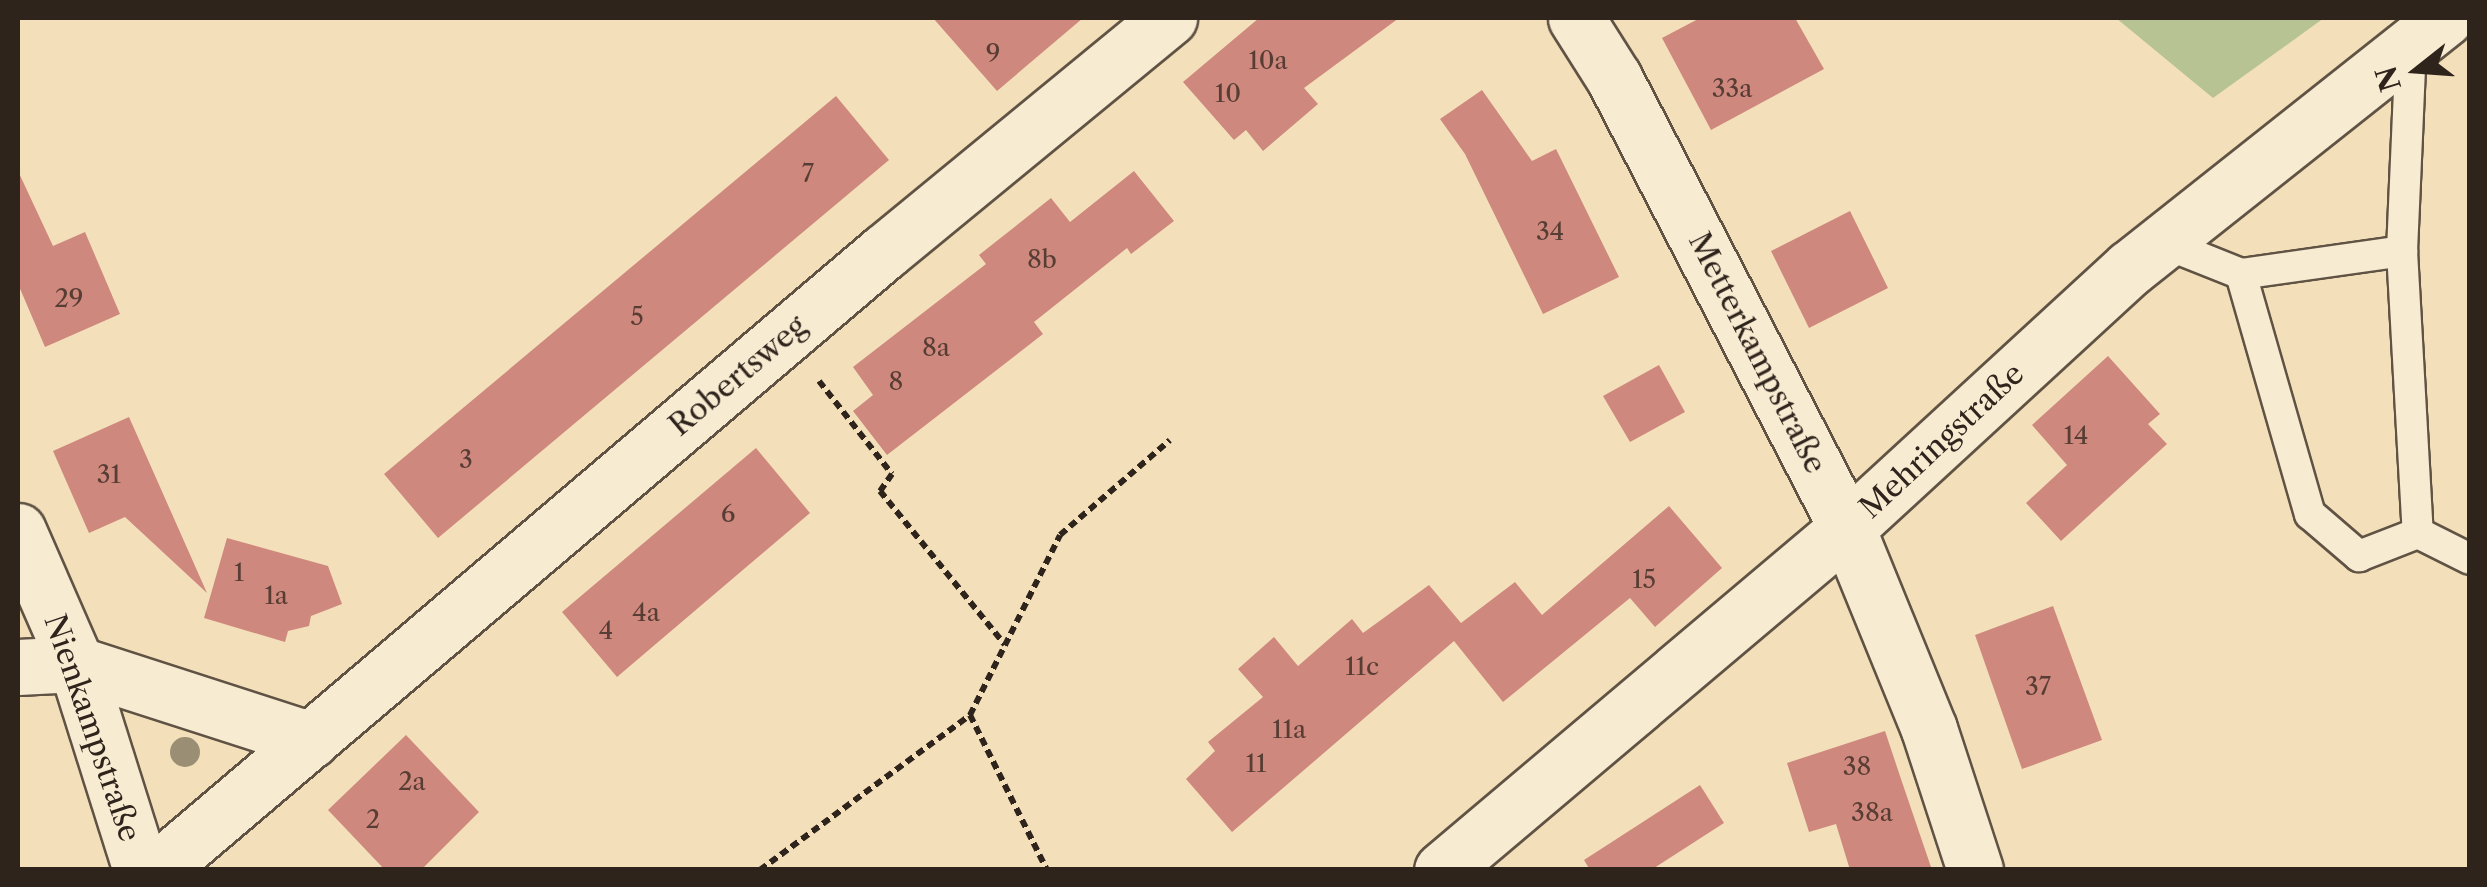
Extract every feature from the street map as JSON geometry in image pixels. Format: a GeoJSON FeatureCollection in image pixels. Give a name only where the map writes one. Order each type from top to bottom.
{"type":"FeatureCollection","features":[{"type":"Feature","properties":{"kind":"street","name":"Robertsweg"},"geometry":{"type":"LineString","coordinates":[[158,870],[784,336],[1169,18]]}},
{"type":"Feature","properties":{"kind":"street","name":"Metterkampstraße"},"geometry":{"type":"LineString","coordinates":[[1576,18],[1614,78],[1847,528],[1928,729],[1975,870]]}},
{"type":"Feature","properties":{"kind":"street","name":"Mehringstraße"},"geometry":{"type":"LineString","coordinates":[[1442,870],[1847,528],[2161,242],[2428,30]]}},
{"type":"Feature","properties":{"kind":"street","name":"Nienkampstraße"},"geometry":{"type":"LineString","coordinates":[[18,531],[76,664],[142,870]]}},
{"type":"Feature","properties":{"kind":"street"},"geometry":{"type":"LineString","coordinates":[[18,667],[76,664],[310,740]]}},
{"type":"Feature","properties":{"kind":"lane"},"geometry":{"type":"LineString","coordinates":[[2418,532],[2402,251],[2428,30]]}},
{"type":"Feature","properties":{"kind":"lane"},"geometry":{"type":"LineString","coordinates":[[2161,242],[2241,274],[2402,251]]}},
{"type":"Feature","properties":{"kind":"lane"},"geometry":{"type":"LineString","coordinates":[[2241,274],[2310,514],[2359,556],[2418,532],[2470,559]]}},
{"type":"Feature","properties":{"kind":"path"},"geometry":{"type":"LineString","coordinates":[[784,336],[892,474],[880,491],[1005,645]]}},
{"type":"Feature","properties":{"kind":"path"},"geometry":{"type":"LineString","coordinates":[[760,870],[970,716],[1060,535],[1170,440]]}},
{"type":"Feature","properties":{"kind":"path"},"geometry":{"type":"LineString","coordinates":[[970,716],[1047,870]]}},
{"type":"Feature","properties":{"kind":"green space"},"geometry":{"type":"Polygon","coordinates":[[[2116,18],[2324,18],[2213,98],[2116,18]]]}},
{"type":"Feature","properties":{"kind":"building"},"geometry":{"type":"Polygon","coordinates":[[[933,18],[1083,18],[997,91],[933,18]]]}},
{"type":"Feature","properties":{"kind":"building"},"geometry":{"type":"Polygon","coordinates":[[[1259,18],[1399,18],[1304,88],[1318,104],[1263,151],[1246,130],[1234,140],[1183,82],[1259,18]]]}},
{"type":"Feature","properties":{"kind":"building"},"geometry":{"type":"Polygon","coordinates":[[[1700,18],[1795,18],[1824,69],[1711,130],[1662,38],[1700,18]]]}},
{"type":"Feature","properties":{"kind":"building"},"geometry":{"type":"Polygon","coordinates":[[[1482,90],[1532,161],[1556,149],[1619,277],[1543,314],[1465,154],[1440,119],[1482,90]]]}},
{"type":"Feature","properties":{"kind":"building"},"geometry":{"type":"Polygon","coordinates":[[[836,96],[889,160],[438,538],[384,474],[836,96]]]}},
{"type":"Feature","properties":{"kind":"building"},"geometry":{"type":"Polygon","coordinates":[[[18,171],[53,246],[85,232],[120,314],[45,347],[18,284],[18,171]]]}},
{"type":"Feature","properties":{"kind":"building"},"geometry":{"type":"Polygon","coordinates":[[[1134,171],[1174,221],[1131,254],[1127,248],[1034,322],[1043,334],[887,455],[853,411],[873,395],[853,367],[986,264],[979,255],[1051,198],[1070,222],[1134,171]]]}},
{"type":"Feature","properties":{"kind":"building"},"geometry":{"type":"Polygon","coordinates":[[[1850,211],[1888,288],[1809,328],[1771,251],[1850,211]]]}},
{"type":"Feature","properties":{"kind":"building"},"geometry":{"type":"Polygon","coordinates":[[[2108,356],[2160,414],[2148,424],[2167,444],[2061,541],[2026,503],[2067,465],[2032,425],[2108,356]]]}},
{"type":"Feature","properties":{"kind":"building"},"geometry":{"type":"Polygon","coordinates":[[[1659,365],[1685,412],[1630,442],[1603,396],[1659,365]]]}},
{"type":"Feature","properties":{"kind":"building"},"geometry":{"type":"Polygon","coordinates":[[[129,417],[207,593],[125,517],[89,533],[53,451],[129,417]]]}},
{"type":"Feature","properties":{"kind":"building"},"geometry":{"type":"Polygon","coordinates":[[[756,448],[810,513],[617,677],[562,612],[756,448]]]}},
{"type":"Feature","properties":{"kind":"building"},"geometry":{"type":"Polygon","coordinates":[[[1669,506],[1722,568],[1655,627],[1630,598],[1503,702],[1454,641],[1232,832],[1186,779],[1215,751],[1208,742],[1263,697],[1238,669],[1274,637],[1298,666],[1352,619],[1363,633],[1429,585],[1461,623],[1515,582],[1542,615],[1669,506]]]}},
{"type":"Feature","properties":{"kind":"building"},"geometry":{"type":"Polygon","coordinates":[[[227,538],[328,566],[342,604],[311,616],[309,626],[288,631],[285,642],[204,618],[227,538]]]}},
{"type":"Feature","properties":{"kind":"building"},"geometry":{"type":"Polygon","coordinates":[[[2053,606],[2102,740],[2022,769],[1975,635],[2053,606]]]}},
{"type":"Feature","properties":{"kind":"building"},"geometry":{"type":"Polygon","coordinates":[[[1885,731],[1932,870],[1850,870],[1836,824],[1809,832],[1787,763],[1885,731]]]}},
{"type":"Feature","properties":{"kind":"building"},"geometry":{"type":"Polygon","coordinates":[[[406,735],[479,812],[421,870],[385,870],[328,810],[406,735]]]}},
{"type":"Feature","properties":{"kind":"building"},"geometry":{"type":"Polygon","coordinates":[[[1700,785],[1724,823],[1651,870],[1590,870],[1584,860],[1700,785]]]}}]}
